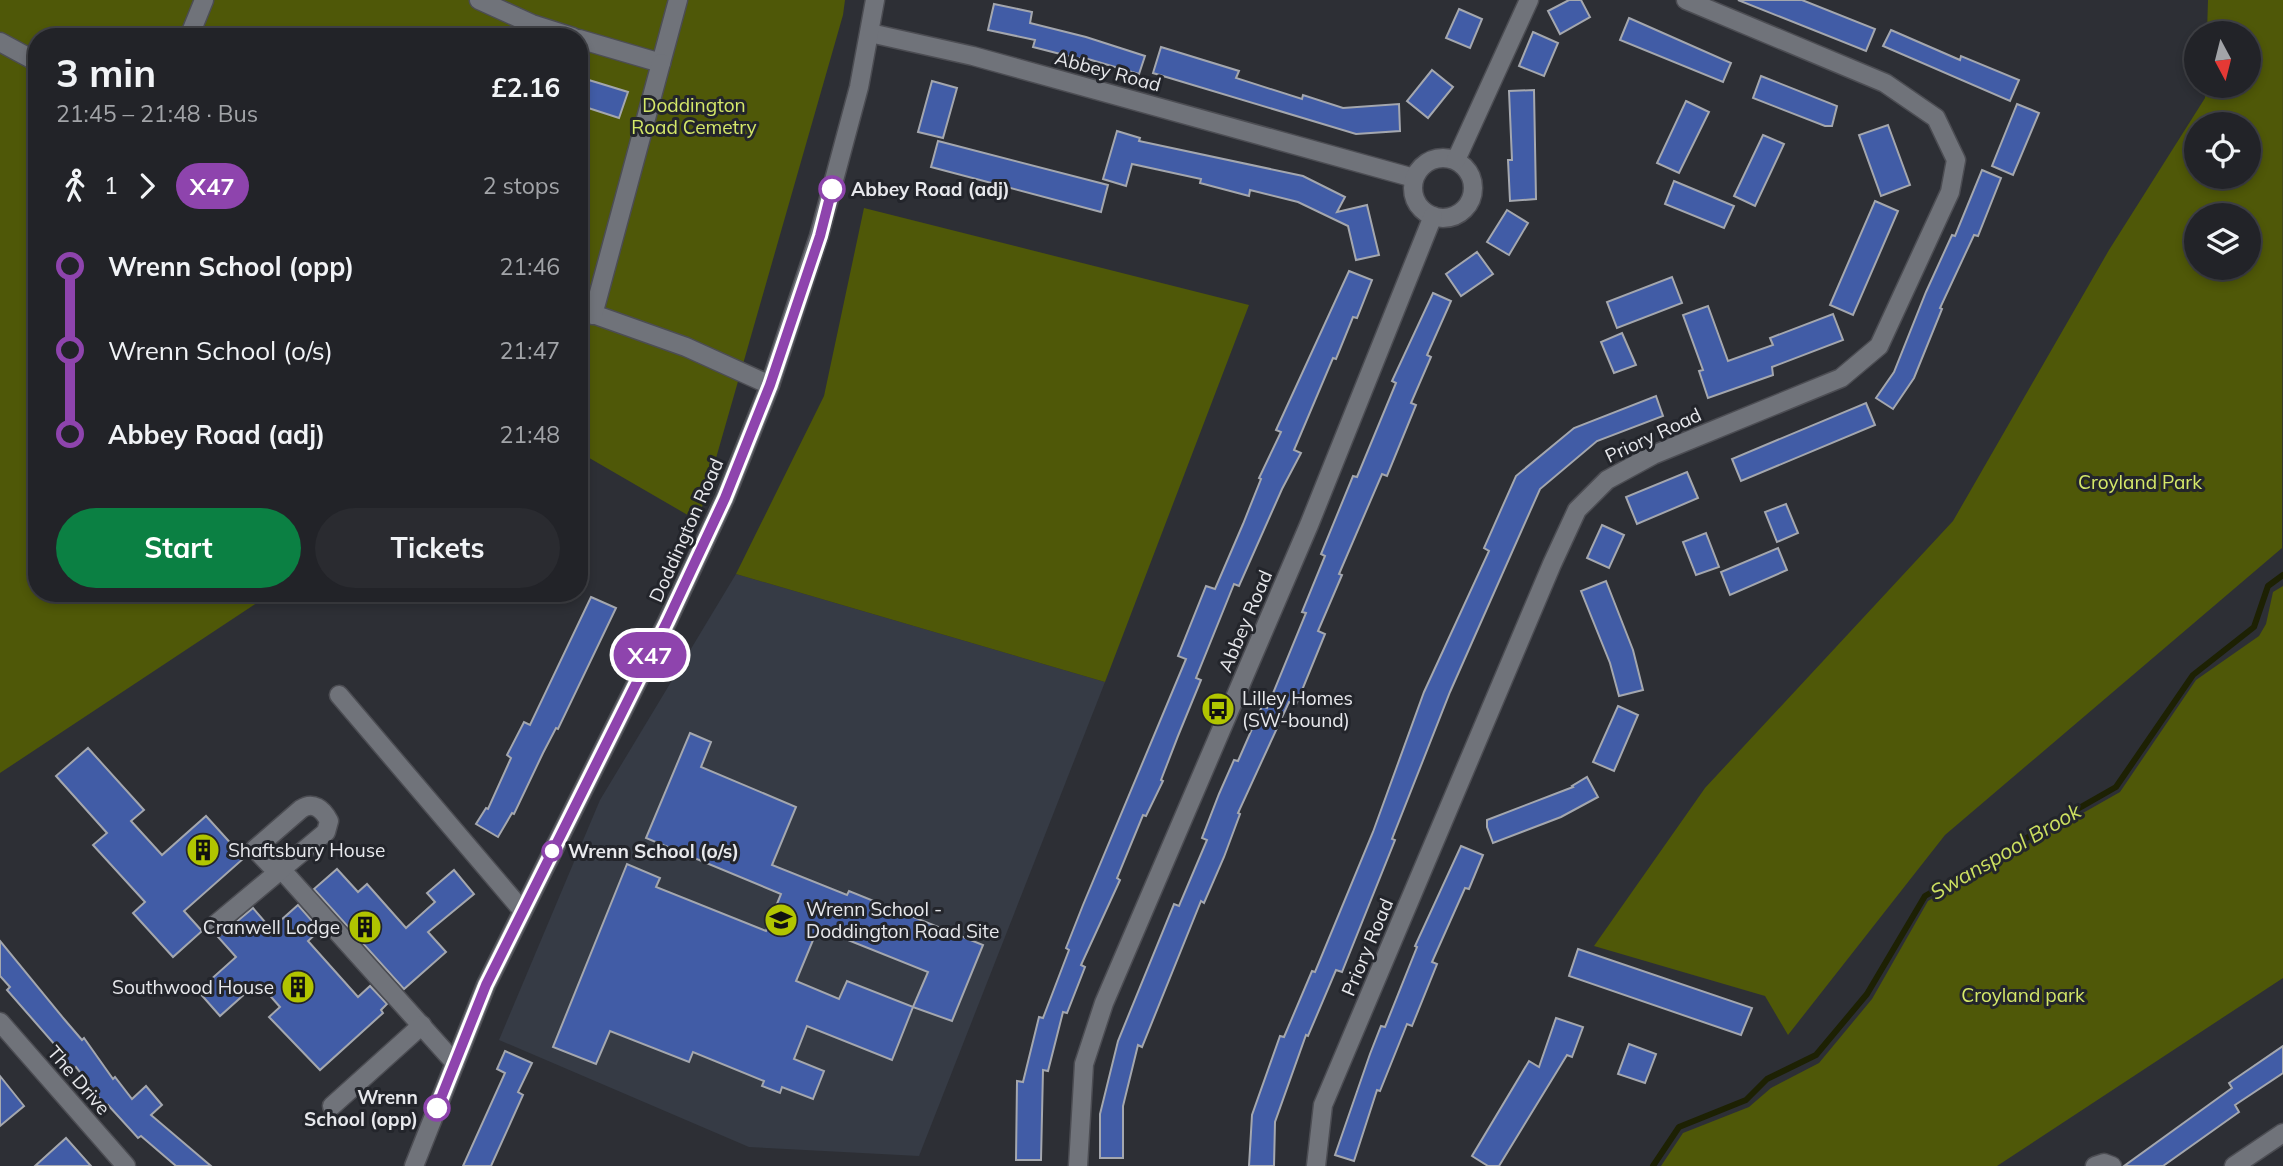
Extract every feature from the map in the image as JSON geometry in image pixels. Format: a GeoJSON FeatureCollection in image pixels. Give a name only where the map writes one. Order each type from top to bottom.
{"type":"FeatureCollection","features":[{"type":"Feature","properties":{"kind":"street"},"geometry":{"type":"LineString","coordinates":[[193,28],[204,0]]}},
{"type":"Feature","properties":{"kind":"street"},"geometry":{"type":"LineString","coordinates":[[480,0],[545,28]]}},
{"type":"Feature","properties":{"kind":"street"},"geometry":{"type":"LineString","coordinates":[[588,305],[678,0]]}},
{"type":"Feature","properties":{"kind":"street","name":"Doddington Road"},"geometry":{"type":"LineString","coordinates":[[414,1166],[486,985],[714,523],[770,385],[820,236],[859,87],[875,0]]}},
{"type":"Feature","properties":{"kind":"street"},"geometry":{"type":"LineString","coordinates":[[1456,160],[1529,0]]}},
{"type":"Feature","properties":{"kind":"street","name":"Priory Road"},"geometry":{"type":"LineString","coordinates":[[1315,1166],[1323,1105],[1577,510],[1607,480],[1653,454],[1841,378],[1879,346],[1950,192],[1955,160],[1936,118],[1885,83],[1686,0]]}},
{"type":"Feature","properties":{"kind":"street","name":"Abbey Road"},"geometry":{"type":"LineString","coordinates":[[870,33],[973,55],[1415,178]]}},
{"type":"Feature","properties":{"kind":"street"},"geometry":{"type":"LineString","coordinates":[[588,41],[661,63]]}},
{"type":"Feature","properties":{"kind":"street"},"geometry":{"type":"LineString","coordinates":[[0,42],[28,57]]}},
{"type":"Feature","properties":{"kind":"street"},"geometry":{"type":"LineString","coordinates":[[1435,159],[1456,160],[1467,168],[1473,180],[1471,199],[1464,210],[1452,217],[1433,216],[1426,213],[1416,201],[1413,193],[1415,178],[1422,166],[1435,159]]}},
{"type":"Feature","properties":{"kind":"street","name":"Abbey Road"},"geometry":{"type":"LineString","coordinates":[[1078,1166],[1084,1064],[1104,1003],[1309,525],[1433,216]]}},
{"type":"Feature","properties":{"kind":"street"},"geometry":{"type":"LineString","coordinates":[[588,313],[686,347],[770,385]]}},
{"type":"Feature","properties":{"kind":"street"},"geometry":{"type":"LineString","coordinates":[[339,695],[522,911]]}},
{"type":"Feature","properties":{"kind":"street"},"geometry":{"type":"LineString","coordinates":[[216,925],[279,871],[455,1063]]}},
{"type":"Feature","properties":{"kind":"street","name":"The Drive"},"geometry":{"type":"LineString","coordinates":[[0,1022],[126,1166]]}},
{"type":"Feature","properties":{"kind":"street"},"geometry":{"type":"LineString","coordinates":[[332,1106],[422,1025]]}},
{"type":"Feature","properties":{"kind":"street"},"geometry":{"type":"LineString","coordinates":[[2234,1166],[2283,1133]]}},
{"type":"Feature","properties":{"kind":"street"},"geometry":{"type":"LineString","coordinates":[[2095,1166],[2104,1163],[2112,1166]]}},
{"type":"Feature","properties":{"kind":"shaded area","name":"Wrenn School - Doddington Road Site"},"geometry":{"type":"Polygon","coordinates":[[[736,574],[1105,682],[919,1156],[749,1147],[499,1040],[600,800],[736,574]]]}},
{"type":"Feature","properties":{"kind":"green space","name":"Doddington Road Cemetry"},"geometry":{"type":"Polygon","coordinates":[[[0,0],[845,0],[843,15],[698,521],[588,457],[588,28],[28,28],[28,602],[258,602],[0,773],[0,0]]]}},
{"type":"Feature","properties":{"kind":"green space","name":"Croyland Park"},"geometry":{"type":"Polygon","coordinates":[[[2208,0],[2283,0],[2282,548],[1945,835],[1788,1035],[1765,996],[1594,946],[1705,788],[1953,521],[2109,250],[2184,131],[2184,189],[2261,189],[2261,112],[2196,112],[2205,98],[2261,98],[2261,21],[2207,21],[2208,0]]]}},
{"type":"Feature","properties":{"kind":"green space"},"geometry":{"type":"Polygon","coordinates":[[[864,208],[1249,305],[1105,682],[736,574],[824,396],[864,208]]]}},
{"type":"Feature","properties":{"kind":"green space","name":"Croyland park"},"geometry":{"type":"Polygon","coordinates":[[[2283,586],[2283,978],[1997,1166],[1661,1166],[1683,1133],[1749,1107],[1771,1088],[1819,1063],[1872,999],[1928,901],[2120,792],[2196,680],[2259,636],[2266,624],[2273,592],[2283,586]]]}},
{"type":"Feature","properties":{"kind":"building"},"geometry":{"type":"Polygon","coordinates":[[[1569,0],[1581,0],[1590,17],[1560,34],[1548,11],[1569,0]]]}},
{"type":"Feature","properties":{"kind":"building"},"geometry":{"type":"Polygon","coordinates":[[[1738,0],[1802,0],[1875,29],[1866,51],[1738,0]]]}},
{"type":"Feature","properties":{"kind":"building"},"geometry":{"type":"Polygon","coordinates":[[[994,4],[1032,12],[1030,23],[1145,56],[1139,74],[1081,57],[1080,59],[1033,47],[1035,40],[988,30],[994,4]]]}},
{"type":"Feature","properties":{"kind":"building"},"geometry":{"type":"Polygon","coordinates":[[[1459,9],[1482,19],[1470,48],[1446,38],[1459,9]]]}},
{"type":"Feature","properties":{"kind":"building"},"geometry":{"type":"Polygon","coordinates":[[[1629,18],[1731,63],[1723,82],[1620,40],[1629,18]]]}},
{"type":"Feature","properties":{"kind":"building"},"geometry":{"type":"Polygon","coordinates":[[[1891,30],[1960,60],[1961,56],[2019,80],[2010,101],[1883,46],[1891,30]]]}},
{"type":"Feature","properties":{"kind":"building"},"geometry":{"type":"Polygon","coordinates":[[[1533,32],[1558,43],[1544,76],[1519,66],[1533,32]]]}},
{"type":"Feature","properties":{"kind":"building"},"geometry":{"type":"Polygon","coordinates":[[[1161,47],[1239,71],[1236,78],[1302,99],[1303,95],[1343,108],[1399,104],[1400,131],[1356,134],[1153,73],[1161,47]]]}},
{"type":"Feature","properties":{"kind":"building"},"geometry":{"type":"Polygon","coordinates":[[[1432,70],[1453,87],[1428,118],[1407,101],[1432,70]]]}},
{"type":"Feature","properties":{"kind":"building"},"geometry":{"type":"Polygon","coordinates":[[[1761,76],[1837,106],[1832,126],[1825,126],[1753,98],[1761,76]]]}},
{"type":"Feature","properties":{"kind":"building"},"geometry":{"type":"Polygon","coordinates":[[[588,80],[628,92],[619,118],[588,108],[588,80]]]}},
{"type":"Feature","properties":{"kind":"building"},"geometry":{"type":"Polygon","coordinates":[[[932,81],[957,88],[943,138],[918,132],[932,81]]]}},
{"type":"Feature","properties":{"kind":"building"},"geometry":{"type":"Polygon","coordinates":[[[1534,90],[1536,199],[1510,201],[1508,160],[1512,160],[1509,91],[1534,90]]]}},
{"type":"Feature","properties":{"kind":"building"},"geometry":{"type":"Polygon","coordinates":[[[1686,101],[1709,112],[1679,173],[1657,163],[1686,101]]]}},
{"type":"Feature","properties":{"kind":"building"},"geometry":{"type":"Polygon","coordinates":[[[2017,104],[2039,113],[2013,175],[1992,166],[2017,104]]]}},
{"type":"Feature","properties":{"kind":"building"},"geometry":{"type":"Polygon","coordinates":[[[1888,125],[1910,185],[1881,196],[1859,135],[1888,125]]]}},
{"type":"Feature","properties":{"kind":"building"},"geometry":{"type":"Polygon","coordinates":[[[1117,131],[1140,138],[1139,141],[1303,176],[1345,197],[1337,212],[1367,205],[1379,255],[1356,260],[1348,226],[1298,202],[1250,190],[1249,196],[1200,183],[1201,179],[1132,164],[1126,186],[1103,179],[1117,131]]]}},
{"type":"Feature","properties":{"kind":"building"},"geometry":{"type":"Polygon","coordinates":[[[1763,135],[1784,144],[1755,206],[1734,196],[1763,135]]]}},
{"type":"Feature","properties":{"kind":"building"},"geometry":{"type":"Polygon","coordinates":[[[938,141],[1108,185],[1101,212],[931,167],[938,141]]]}},
{"type":"Feature","properties":{"kind":"building"},"geometry":{"type":"Polygon","coordinates":[[[1982,170],[2001,178],[1978,236],[1974,235],[1940,308],[1942,309],[1914,378],[1893,409],[1876,398],[1894,372],[1926,292],[1952,235],[1955,236],[1982,170]]]}},
{"type":"Feature","properties":{"kind":"building"},"geometry":{"type":"Polygon","coordinates":[[[1674,181],[1734,206],[1724,228],[1665,204],[1674,181]]]}},
{"type":"Feature","properties":{"kind":"building"},"geometry":{"type":"Polygon","coordinates":[[[1875,201],[1898,211],[1853,315],[1830,305],[1875,201]]]}},
{"type":"Feature","properties":{"kind":"building"},"geometry":{"type":"Polygon","coordinates":[[[1507,210],[1528,223],[1509,255],[1487,242],[1507,210]]]}},
{"type":"Feature","properties":{"kind":"building"},"geometry":{"type":"Polygon","coordinates":[[[1477,252],[1493,274],[1461,296],[1446,274],[1477,252]]]}},
{"type":"Feature","properties":{"kind":"building"},"geometry":{"type":"Polygon","coordinates":[[[1349,271],[1372,280],[1357,318],[1353,317],[1336,359],[1333,358],[1294,450],[1301,453],[1239,586],[1234,584],[1196,678],[1201,680],[1161,780],[1163,781],[1146,816],[1143,815],[1117,878],[1120,880],[1081,965],[1085,967],[1067,1013],[1063,1012],[1048,1071],[1043,1070],[1041,1160],[1016,1160],[1017,1081],[1023,1082],[1039,1017],[1043,1018],[1083,905],[1186,659],[1178,656],[1206,586],[1215,589],[1261,479],[1259,478],[1281,432],[1276,430],[1349,271]]]}},
{"type":"Feature","properties":{"kind":"building"},"geometry":{"type":"Polygon","coordinates":[[[1672,277],[1682,303],[1617,328],[1607,302],[1672,277]]]}},
{"type":"Feature","properties":{"kind":"building"},"geometry":{"type":"Polygon","coordinates":[[[1433,293],[1451,301],[1427,355],[1431,357],[1411,403],[1416,405],[1387,476],[1382,474],[1339,574],[1342,575],[1318,631],[1325,634],[1296,705],[1289,702],[1238,813],[1240,814],[1224,857],[1204,903],[1201,901],[1142,1047],[1138,1045],[1123,1106],[1123,1158],[1100,1158],[1100,1114],[1118,1041],[1174,904],[1179,906],[1207,840],[1202,838],[1234,760],[1238,761],[1262,706],[1267,708],[1306,613],[1302,612],[1325,556],[1321,554],[1396,383],[1392,381],[1433,293]]]}},
{"type":"Feature","properties":{"kind":"building"},"geometry":{"type":"Polygon","coordinates":[[[1708,306],[1728,361],[1773,345],[1770,338],[1833,314],[1843,340],[1772,367],[1773,375],[1708,398],[1699,371],[1703,370],[1683,315],[1708,306]]]}},
{"type":"Feature","properties":{"kind":"building"},"geometry":{"type":"Polygon","coordinates":[[[1622,333],[1636,365],[1614,373],[1601,342],[1622,333]]]}},
{"type":"Feature","properties":{"kind":"building"},"geometry":{"type":"Polygon","coordinates":[[[1656,396],[1663,416],[1597,441],[1540,489],[1450,692],[1342,972],[1336,970],[1308,1036],[1306,1035],[1275,1122],[1274,1166],[1249,1166],[1252,1115],[1280,1036],[1284,1037],[1312,971],[1315,972],[1373,832],[1424,692],[1489,551],[1484,548],[1516,476],[1574,428],[1656,396]]]}},
{"type":"Feature","properties":{"kind":"building"},"geometry":{"type":"Polygon","coordinates":[[[1866,403],[1875,425],[1741,481],[1732,459],[1866,403]]]}},
{"type":"Feature","properties":{"kind":"building"},"geometry":{"type":"Polygon","coordinates":[[[1687,472],[1698,498],[1637,524],[1626,497],[1687,472]]]}},
{"type":"Feature","properties":{"kind":"building"},"geometry":{"type":"Polygon","coordinates":[[[1786,504],[1798,533],[1777,542],[1765,512],[1786,504]]]}},
{"type":"Feature","properties":{"kind":"building"},"geometry":{"type":"Polygon","coordinates":[[[1602,525],[1624,535],[1609,568],[1587,558],[1602,525]]]}},
{"type":"Feature","properties":{"kind":"building"},"geometry":{"type":"Polygon","coordinates":[[[1706,533],[1719,567],[1696,575],[1683,542],[1706,533]]]}},
{"type":"Feature","properties":{"kind":"building"},"geometry":{"type":"Polygon","coordinates":[[[1778,548],[1787,570],[1730,595],[1721,572],[1778,548]]]}},
{"type":"Feature","properties":{"kind":"building"},"geometry":{"type":"Polygon","coordinates":[[[1606,581],[1633,650],[1643,690],[1619,696],[1610,663],[1581,591],[1606,581]]]}},
{"type":"Feature","properties":{"kind":"building"},"geometry":{"type":"Polygon","coordinates":[[[591,597],[616,608],[558,729],[556,728],[543,753],[514,814],[512,813],[498,837],[476,824],[486,808],[488,809],[511,758],[507,755],[524,722],[530,725],[591,597]]]}},
{"type":"Feature","properties":{"kind":"building"},"geometry":{"type":"Polygon","coordinates":[[[1618,706],[1638,715],[1614,771],[1593,762],[1618,706]]]}},
{"type":"Feature","properties":{"kind":"building"},"geometry":{"type":"Polygon","coordinates":[[[690,733],[711,742],[701,767],[796,807],[772,865],[847,895],[849,891],[983,945],[952,1021],[913,1007],[892,1060],[807,1026],[794,1059],[824,1071],[813,1099],[782,1087],[780,1093],[762,1086],[764,1081],[693,1052],[689,1062],[610,1031],[596,1064],[553,1047],[627,864],[660,878],[656,887],[766,931],[781,894],[646,838],[690,733]],[[818,928],[796,981],[839,999],[847,981],[913,1007],[928,972],[818,928]]]}},
{"type":"Feature","properties":{"kind":"building","name":"Shaftsbury House"},"geometry":{"type":"Polygon","coordinates":[[[88,748],[144,810],[131,821],[162,855],[206,816],[244,858],[184,911],[202,931],[173,957],[133,913],[145,902],[93,845],[107,833],[56,776],[88,748]]]}},
{"type":"Feature","properties":{"kind":"building"},"geometry":{"type":"Polygon","coordinates":[[[1587,777],[1598,797],[1561,817],[1493,843],[1487,820],[1573,787],[1587,777]]]}},
{"type":"Feature","properties":{"kind":"building"},"geometry":{"type":"Polygon","coordinates":[[[1461,846],[1483,855],[1432,962],[1437,964],[1412,1026],[1407,1024],[1380,1091],[1377,1090],[1354,1161],[1335,1155],[1381,1026],[1385,1027],[1417,947],[1415,946],[1461,846]]]}},
{"type":"Feature","properties":{"kind":"building","name":"Cranwell Lodge"},"geometry":{"type":"Polygon","coordinates":[[[337,869],[358,892],[367,884],[406,928],[435,902],[427,893],[454,870],[474,894],[428,932],[446,952],[404,989],[314,889],[337,869]]]}},
{"type":"Feature","properties":{"kind":"building","name":"Southwood House"},"geometry":{"type":"Polygon","coordinates":[[[298,905],[320,930],[308,941],[358,997],[370,986],[387,1004],[381,1010],[383,1013],[320,1070],[269,1017],[280,1007],[258,982],[220,1016],[198,991],[236,957],[218,937],[253,908],[271,929],[298,905]]]}},
{"type":"Feature","properties":{"kind":"building"},"geometry":{"type":"Polygon","coordinates":[[[0,941],[82,1040],[84,1038],[113,1079],[115,1077],[132,1099],[146,1086],[162,1105],[151,1115],[211,1166],[176,1166],[141,1136],[138,1138],[108,1105],[106,1107],[76,1067],[72,1071],[60,1056],[63,1054],[7,990],[10,987],[0,976],[0,941]]]}},
{"type":"Feature","properties":{"kind":"building"},"geometry":{"type":"Polygon","coordinates":[[[1578,949],[1752,1008],[1741,1035],[1569,976],[1578,949]]]}},
{"type":"Feature","properties":{"kind":"building"},"geometry":{"type":"Polygon","coordinates":[[[1556,1018],[1583,1027],[1572,1057],[1567,1055],[1499,1166],[1488,1166],[1472,1156],[1529,1061],[1539,1067],[1556,1018]]]}},
{"type":"Feature","properties":{"kind":"building"},"geometry":{"type":"Polygon","coordinates":[[[1629,1044],[1656,1054],[1645,1083],[1618,1074],[1629,1044]]]}},
{"type":"Feature","properties":{"kind":"building"},"geometry":{"type":"Polygon","coordinates":[[[2283,1046],[2283,1073],[2235,1105],[2239,1112],[2163,1166],[2124,1166],[2232,1088],[2229,1083],[2283,1046]]]}},
{"type":"Feature","properties":{"kind":"building"},"geometry":{"type":"Polygon","coordinates":[[[505,1051],[532,1063],[518,1092],[523,1095],[491,1166],[463,1166],[505,1073],[497,1069],[505,1051]]]}},
{"type":"Feature","properties":{"kind":"building"},"geometry":{"type":"Polygon","coordinates":[[[0,1076],[24,1106],[0,1126],[0,1076]]]}},
{"type":"Feature","properties":{"kind":"building"},"geometry":{"type":"Polygon","coordinates":[[[66,1138],[91,1166],[35,1166],[66,1138]]]}},
{"type":"Feature","properties":{"kind":"waterway","name":"Swanspool Brook"},"geometry":{"type":"LineString","coordinates":[[1653,1166],[1679,1127],[1746,1100],[1767,1079],[1816,1055],[1867,994],[1925,896],[2116,787],[2193,675],[2254,627],[2268,586],[2283,575]]}},
{"type":"Feature","properties":{"kind":"bus line","name":"X47"},"geometry":{"type":"LineString","coordinates":[[437,1108],[486,985],[667,622],[725,498],[770,385],[820,236],[832,189]]}},
{"type":"Feature","properties":{"kind":"place","name":"Abbey Road (adj)"},"geometry":{"type":"Point","coordinates":[832,189]}},
{"type":"Feature","properties":{"kind":"place","name":"Lilley Homes (SW-bound)"},"geometry":{"type":"Point","coordinates":[1218,709]}},
{"type":"Feature","properties":{"kind":"place","name":"Shaftsbury House"},"geometry":{"type":"Point","coordinates":[203,850]}},
{"type":"Feature","properties":{"kind":"place","name":"Wrenn School (o/s)"},"geometry":{"type":"Point","coordinates":[552,851]}},
{"type":"Feature","properties":{"kind":"place","name":"Wrenn School - Doddington Road Site"},"geometry":{"type":"Point","coordinates":[781,920]}},
{"type":"Feature","properties":{"kind":"place","name":"Cranwell Lodge"},"geometry":{"type":"Point","coordinates":[365,927]}},
{"type":"Feature","properties":{"kind":"place","name":"Southwood House"},"geometry":{"type":"Point","coordinates":[298,987]}},
{"type":"Feature","properties":{"kind":"place","name":"Wrenn School (opp)"},"geometry":{"type":"Point","coordinates":[437,1108]}}]}
